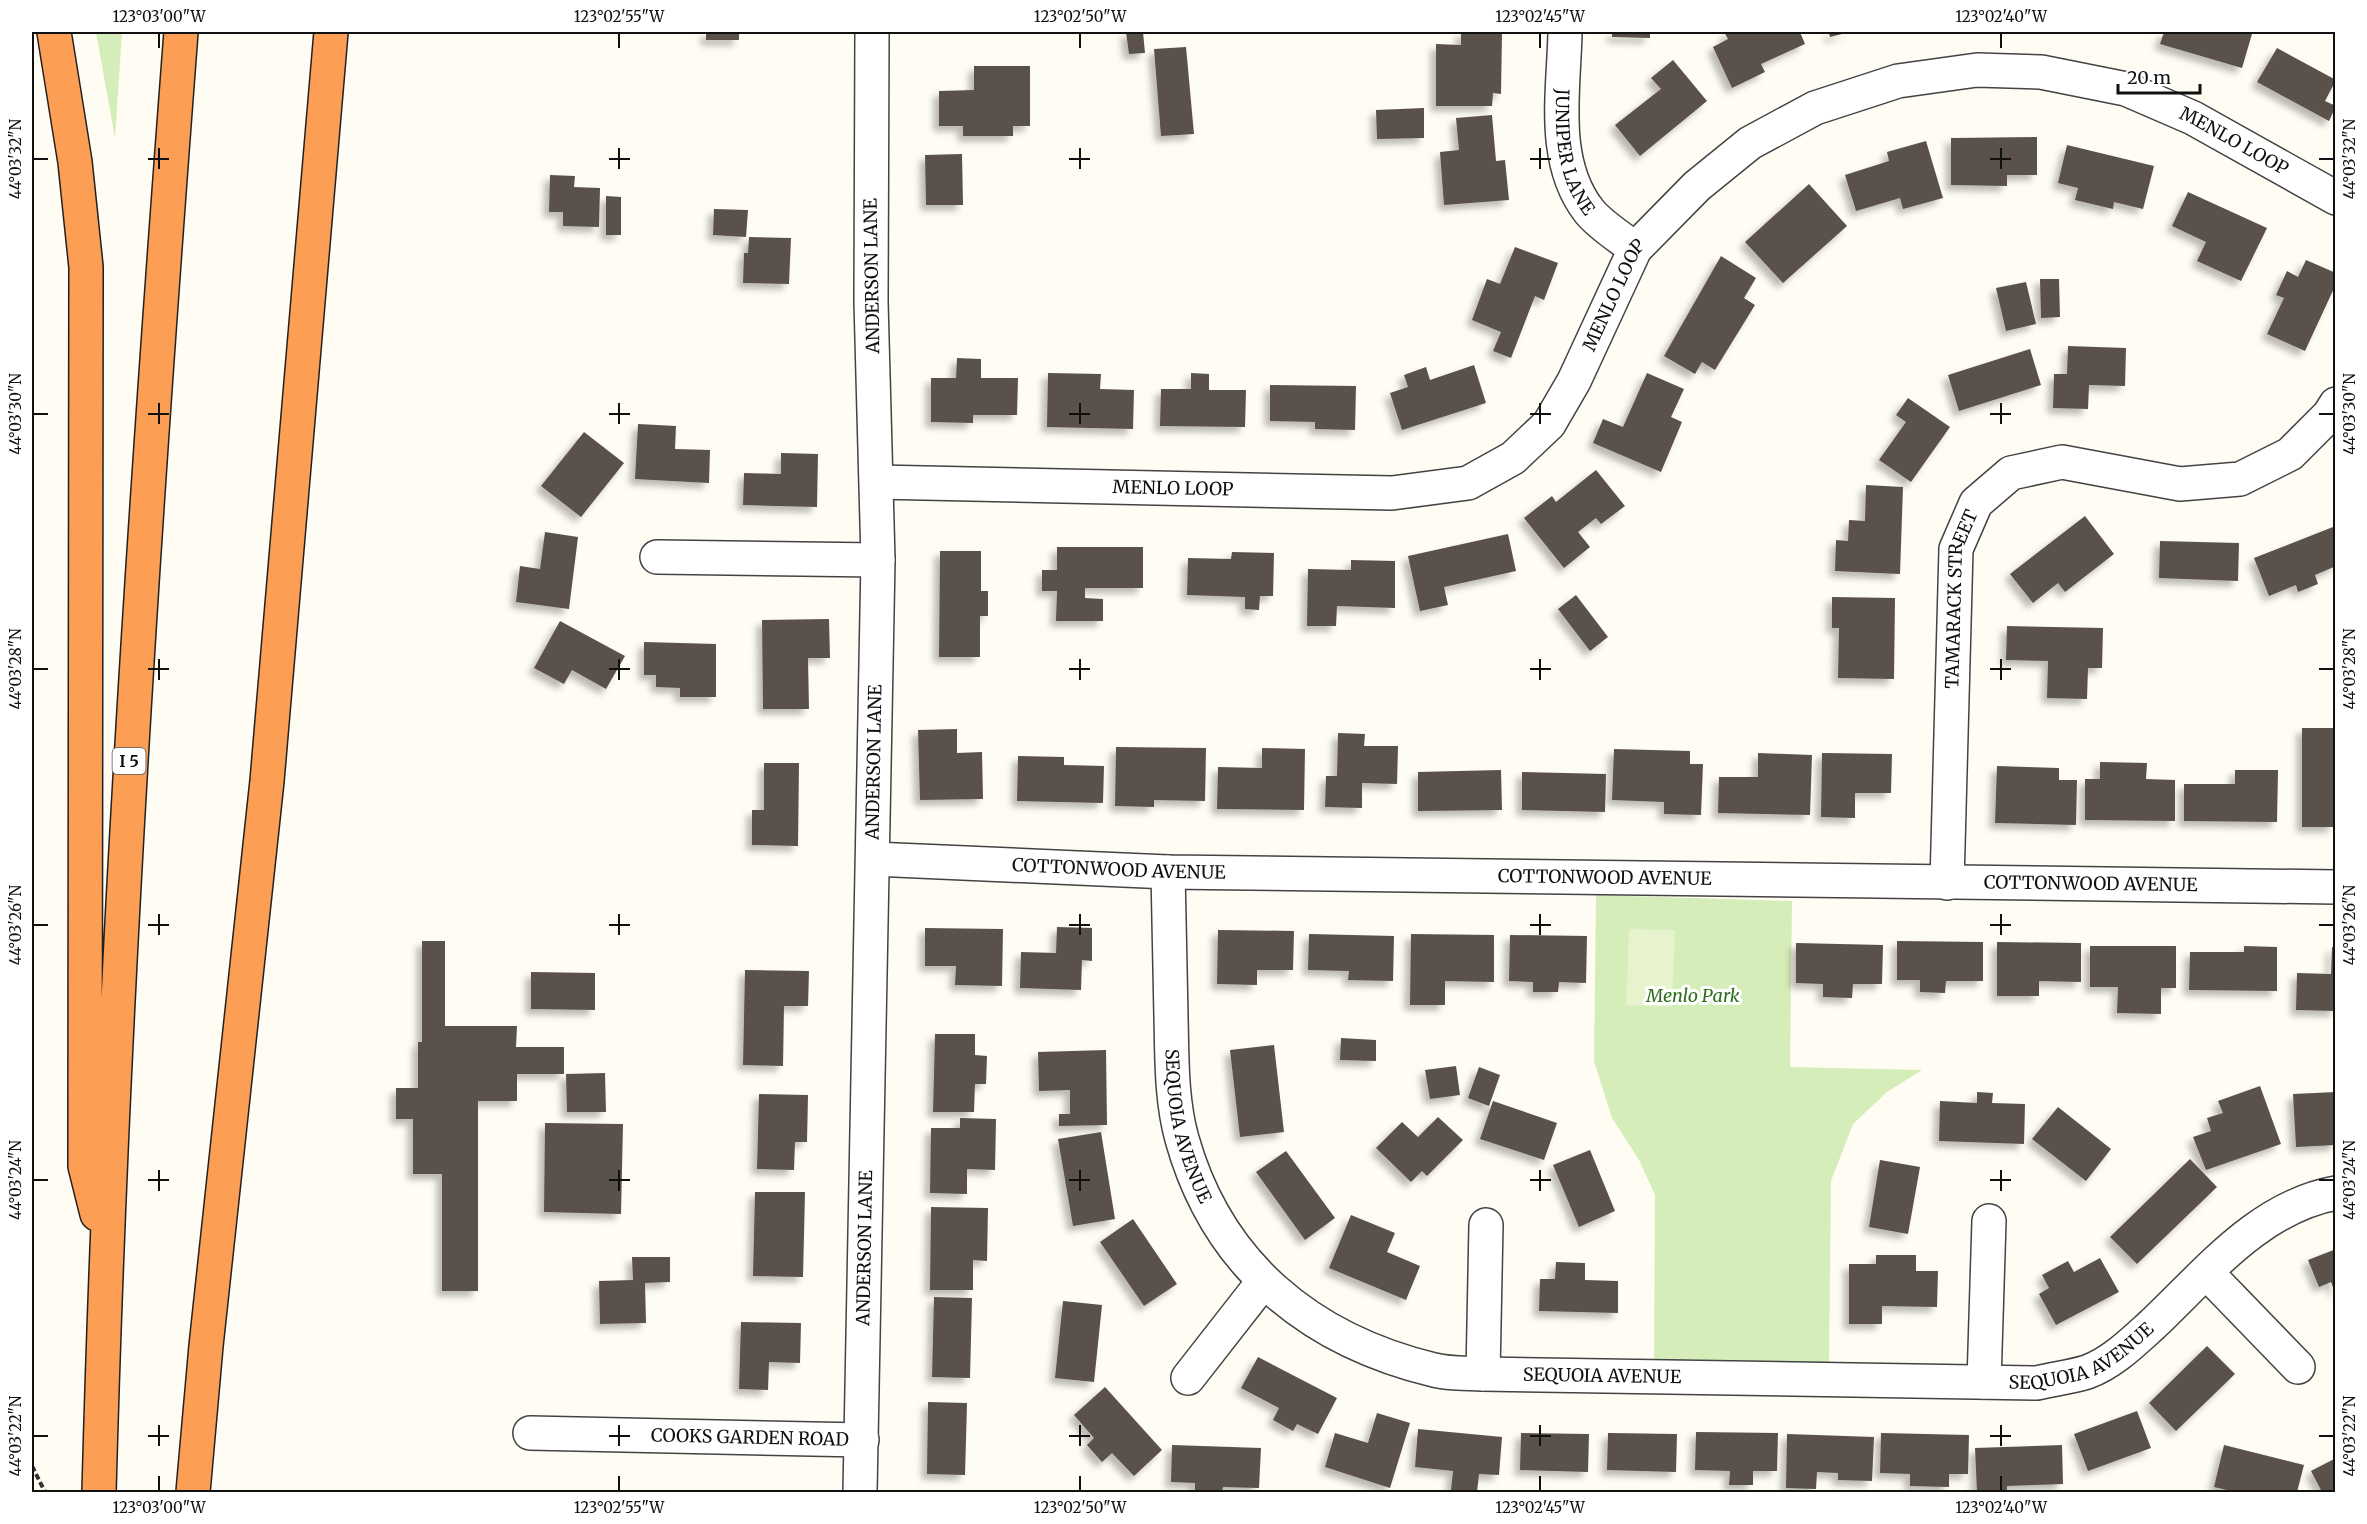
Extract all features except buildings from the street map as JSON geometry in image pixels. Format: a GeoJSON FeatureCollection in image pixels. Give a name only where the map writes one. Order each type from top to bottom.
{"type":"FeatureCollection","features":[{"type":"Feature","properties":{"kind":"highway"},"geometry":{"type":"LineString","coordinates":[[54,32],[75,162],[86,267],[85,1166],[105,1249]]}},
{"type":"Feature","properties":{"kind":"highway","name":"I 5"},"geometry":{"type":"LineString","coordinates":[[99,1492],[105,1249],[128,783],[149,446],[181,32]]}},
{"type":"Feature","properties":{"kind":"highway"},"geometry":{"type":"LineString","coordinates":[[193,1492],[207,1334],[267,781],[331,32]]}},
{"type":"Feature","properties":{"kind":"highway"},"geometry":{"type":"LineString","coordinates":[[325,112],[340,32]]}},
{"type":"Feature","properties":{"kind":"street","name":"ANDERSON LANE"},"geometry":{"type":"LineString","coordinates":[[860,1492],[878,560],[871,302],[872,32]]}},
{"type":"Feature","properties":{"kind":"street","name":"JUNIPER LANE"},"geometry":{"type":"LineString","coordinates":[[1564,32],[1563,153],[1573,186],[1590,212],[1635,249]]}},
{"type":"Feature","properties":{"kind":"street","name":"MENLO LOOP"},"geometry":{"type":"LineString","coordinates":[[877,482],[1392,493],[1468,483],[1513,458],[1550,424],[1574,381],[1635,249],[1697,186],[1750,143],[1815,108],[1898,81],[1977,70],[2042,72],[2126,88],[2193,118],[2336,198]]}},
{"type":"Feature","properties":{"kind":"street","name":"TAMARACK STREET"},"geometry":{"type":"LineString","coordinates":[[1947,883],[1956,549],[1976,503],[2011,473],[2062,462],[2180,484],[2240,479],[2290,454],[2329,415],[2336,404]]}},
{"type":"Feature","properties":{"kind":"street"},"geometry":{"type":"LineString","coordinates":[[657,557],[878,560]]}},
{"type":"Feature","properties":{"kind":"street","name":"COTTONWOOD AVENUE"},"geometry":{"type":"LineString","coordinates":[[873,859],[1168,872],[2336,887]]}},
{"type":"Feature","properties":{"kind":"street","name":"SEQUOIA AVENUE"},"geometry":{"type":"LineString","coordinates":[[1168,872],[1172,1073],[1182,1138],[1203,1199],[1263,1282],[1319,1324],[1373,1351],[1435,1370],[1484,1374],[2037,1383],[2088,1372],[2124,1350],[2235,1244],[2272,1218],[2318,1197],[2336,1193]]}},
{"type":"Feature","properties":{"kind":"street"},"geometry":{"type":"LineString","coordinates":[[1984,1382],[1989,1221]]}},
{"type":"Feature","properties":{"kind":"street"},"geometry":{"type":"LineString","coordinates":[[1484,1374],[1486,1225]]}},
{"type":"Feature","properties":{"kind":"street"},"geometry":{"type":"LineString","coordinates":[[2207,1273],[2298,1367]]}},
{"type":"Feature","properties":{"kind":"street"},"geometry":{"type":"LineString","coordinates":[[1188,1378],[1263,1282]]}},
{"type":"Feature","properties":{"kind":"street","name":"COOKS GARDEN ROAD"},"geometry":{"type":"LineString","coordinates":[[530,1433],[862,1440]]}},
{"type":"Feature","properties":{"kind":"path"},"geometry":{"type":"LineString","coordinates":[[32,1466],[45,1492]]}},
{"type":"Feature","properties":{"kind":"green space"},"geometry":{"type":"Polygon","coordinates":[[[96,32],[122,32],[115,138],[96,32]]]}},
{"type":"Feature","properties":{"kind":"green space","name":"Menlo Park"},"geometry":{"type":"Polygon","coordinates":[[[1596,895],[1792,901],[1790,1067],[1922,1070],[1887,1092],[1853,1124],[1831,1181],[1829,1364],[1654,1362],[1655,1195],[1639,1160],[1612,1118],[1594,1061],[1596,895]]]}},
{"type":"Feature","properties":{"kind":"green space"},"geometry":{"type":"Polygon","coordinates":[[[1629,929],[1675,930],[1672,1007],[1626,1005],[1629,929]]]}}]}
